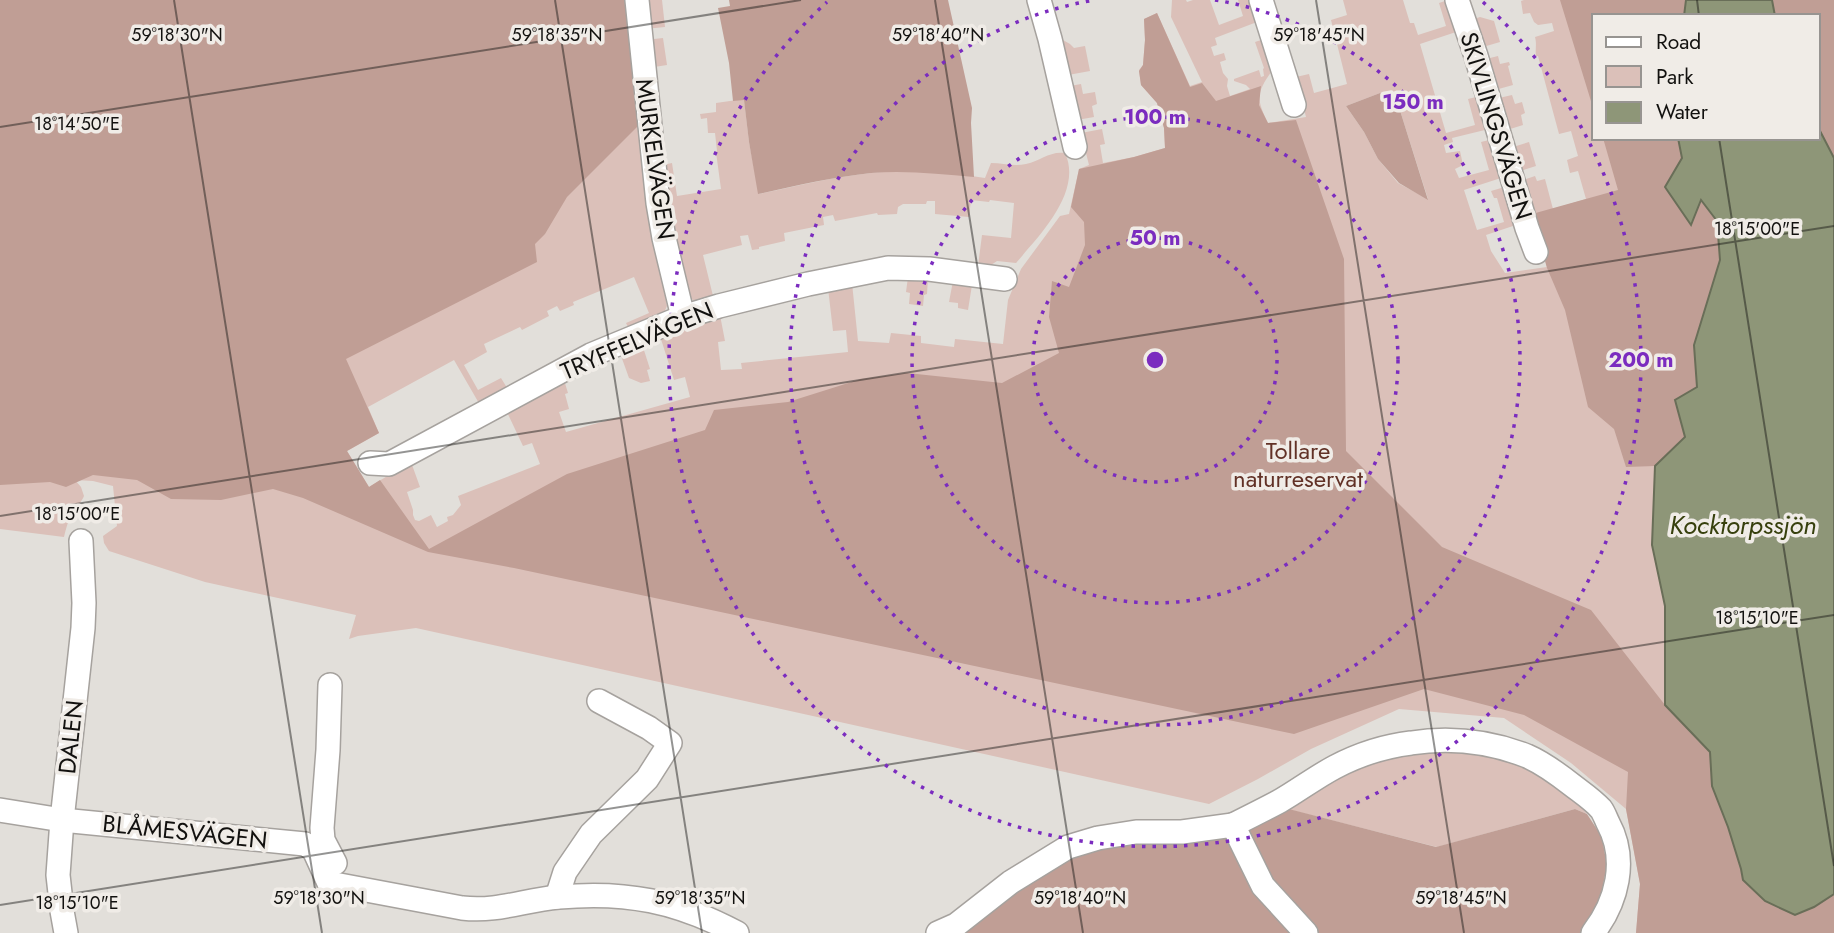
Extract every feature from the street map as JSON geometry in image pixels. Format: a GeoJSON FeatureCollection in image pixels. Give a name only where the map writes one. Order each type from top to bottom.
{"type":"FeatureCollection","features":[{"type":"Feature","properties":{"kind":"street","name":"MURKELVÄGEN"},"geometry":{"type":"LineString","coordinates":[[637,0],[658,203],[683,317]]}},
{"type":"Feature","properties":{"kind":"street"},"geometry":{"type":"LineString","coordinates":[[1039,0],[1075,147]]}},
{"type":"Feature","properties":{"kind":"street"},"geometry":{"type":"LineString","coordinates":[[1261,0],[1294,105]]}},
{"type":"Feature","properties":{"kind":"street","name":"SKIVLINGSVÄGEN"},"geometry":{"type":"LineString","coordinates":[[1457,0],[1536,251]]}},
{"type":"Feature","properties":{"kind":"street","name":"TRYFFELVÄGEN"},"geometry":{"type":"LineString","coordinates":[[370,463],[389,464],[591,355],[683,317],[719,306],[888,268],[929,269],[1005,279]]}},
{"type":"Feature","properties":{"kind":"street","name":"DALEN"},"geometry":{"type":"LineString","coordinates":[[66,933],[58,875],[83,628],[81,541]]}},
{"type":"Feature","properties":{"kind":"street"},"geometry":{"type":"LineString","coordinates":[[330,685],[321,828],[323,840],[348,887],[480,910],[557,897],[630,896],[680,907],[737,933]]}},
{"type":"Feature","properties":{"kind":"street"},"geometry":{"type":"LineString","coordinates":[[557,897],[565,872],[591,834],[647,779],[670,743],[649,728],[599,702]]}},
{"type":"Feature","properties":{"kind":"street"},"geometry":{"type":"LineString","coordinates":[[938,933],[956,925],[1011,882],[1068,847],[1098,838],[1136,832],[1182,832],[1233,825],[1336,767],[1386,748],[1442,740],[1475,743],[1529,757],[1557,773],[1601,809],[1614,833],[1619,878],[1612,900],[1593,933]]}},
{"type":"Feature","properties":{"kind":"street","name":"BLÅMESVÄGEN"},"geometry":{"type":"LineString","coordinates":[[0,810],[62,820],[305,844],[314,850],[329,883],[348,887]]}},
{"type":"Feature","properties":{"kind":"street"},"geometry":{"type":"LineString","coordinates":[[1233,825],[1263,886],[1307,933]]}},
{"type":"Feature","properties":{"kind":"green space","name":"Tollare naturreservat"},"geometry":{"type":"Polygon","coordinates":[[[0,0],[628,0],[649,210],[667,306],[662,317],[629,329],[626,323],[649,313],[634,277],[573,302],[574,305],[560,311],[557,306],[547,311],[549,316],[522,330],[520,327],[484,344],[487,352],[464,365],[478,390],[501,378],[509,391],[480,405],[454,360],[368,407],[379,433],[347,451],[369,487],[411,462],[420,487],[407,492],[415,520],[419,521],[431,515],[437,527],[448,521],[447,517],[453,515],[461,505],[458,496],[540,464],[532,443],[523,446],[507,412],[564,380],[569,409],[559,412],[566,432],[690,397],[685,377],[674,380],[660,336],[720,315],[725,341],[718,342],[721,370],[742,369],[741,363],[848,352],[846,330],[833,331],[828,288],[852,283],[858,341],[889,343],[891,333],[921,336],[921,343],[954,347],[955,339],[1003,344],[1008,300],[1021,269],[1060,216],[1069,214],[1079,169],[1089,165],[1081,133],[1102,129],[1105,144],[1100,145],[1103,163],[1165,148],[1164,128],[1157,103],[1141,85],[1139,70],[1143,65],[1144,19],[1157,13],[1190,86],[1202,82],[1171,17],[1172,0],[1210,0],[1219,25],[1243,16],[1238,0],[1250,0],[1257,22],[1215,38],[1217,45],[1211,47],[1214,56],[1224,53],[1226,60],[1220,62],[1228,79],[1230,96],[1250,89],[1234,79],[1259,70],[1261,77],[1264,76],[1255,42],[1264,39],[1274,68],[1260,95],[1261,107],[1268,123],[1306,117],[1296,77],[1309,74],[1314,93],[1347,84],[1331,20],[1347,15],[1343,0],[1403,0],[1410,23],[1414,23],[1418,35],[1446,26],[1439,3],[1448,0],[1459,31],[1420,44],[1446,133],[1475,125],[1468,99],[1480,96],[1489,129],[1452,138],[1453,142],[1444,145],[1446,153],[1460,151],[1463,165],[1455,169],[1459,178],[1489,170],[1481,142],[1493,139],[1504,177],[1464,190],[1477,230],[1504,222],[1497,198],[1494,198],[1491,191],[1508,186],[1519,224],[1486,235],[1491,251],[1505,273],[1547,267],[1523,180],[1535,176],[1537,181],[1545,179],[1553,209],[1586,199],[1578,171],[1570,173],[1567,160],[1578,156],[1571,131],[1559,134],[1536,56],[1535,37],[1554,31],[1552,23],[1538,25],[1530,13],[1523,14],[1521,1],[1725,0],[1731,14],[1592,14],[1592,140],[1789,140],[1834,240],[1834,933],[1636,933],[1640,884],[1626,809],[1571,763],[1504,718],[1399,709],[1311,749],[1209,804],[416,628],[349,639],[356,615],[205,582],[109,551],[103,536],[117,526],[113,486],[93,481],[75,480],[84,496],[71,515],[64,537],[0,529],[0,0]],[[1392,92],[1380,93],[1346,106],[1378,159],[1398,183],[1428,199],[1392,92]]]}},
{"type":"Feature","properties":{"kind":"green space","name":"Tollare naturreservat"},"geometry":{"type":"Polygon","coordinates":[[[0,0],[628,0],[639,125],[567,197],[545,234],[535,244],[537,262],[346,359],[379,433],[347,451],[369,487],[380,480],[429,549],[567,474],[705,430],[714,410],[788,402],[861,379],[907,373],[1002,383],[1059,353],[1049,317],[1052,281],[1069,287],[1085,245],[1084,222],[1071,207],[1079,169],[1165,148],[1164,128],[1157,103],[1141,85],[1139,71],[1143,65],[1144,19],[1157,13],[1190,87],[1202,83],[1216,101],[1261,86],[1259,105],[1268,123],[1296,120],[1344,259],[1346,451],[1442,547],[1591,610],[1665,705],[1710,752],[1712,786],[1728,827],[1743,880],[1814,907],[1834,894],[1834,933],[1636,933],[1640,884],[1626,809],[1628,772],[1524,715],[1424,689],[1294,734],[428,552],[303,498],[273,489],[221,500],[171,499],[137,480],[93,475],[66,487],[50,482],[0,485],[0,0]]]}},
{"type":"Feature","properties":{"kind":"green space"},"geometry":{"type":"Polygon","coordinates":[[[641,0],[662,0],[665,27],[645,29],[641,0]]]}},
{"type":"Feature","properties":{"kind":"green space"},"geometry":{"type":"Polygon","coordinates":[[[729,0],[948,0],[972,108],[974,177],[910,172],[871,173],[758,194],[744,100],[733,101],[729,63],[718,8],[730,6],[729,0]]]}},
{"type":"Feature","properties":{"kind":"green space"},"geometry":{"type":"Polygon","coordinates":[[[1560,0],[1686,0],[1684,14],[1592,14],[1592,104],[1560,0]]]}},
{"type":"Feature","properties":{"kind":"green space"},"geometry":{"type":"Polygon","coordinates":[[[1772,0],[1834,0],[1834,158],[1820,131],[1820,14],[1775,14],[1772,0]]]}},
{"type":"Feature","properties":{"kind":"green space"},"geometry":{"type":"Polygon","coordinates":[[[1480,17],[1494,21],[1500,42],[1483,47],[1474,19],[1480,17]]]}},
{"type":"Feature","properties":{"kind":"green space"},"geometry":{"type":"Polygon","coordinates":[[[663,38],[667,65],[648,68],[645,40],[663,38]]]}},
{"type":"Feature","properties":{"kind":"green space"},"geometry":{"type":"Polygon","coordinates":[[[1063,40],[1074,48],[1085,46],[1090,71],[1068,75],[1060,41],[1063,40]]]}},
{"type":"Feature","properties":{"kind":"green space"},"geometry":{"type":"Polygon","coordinates":[[[1498,56],[1500,64],[1509,62],[1513,85],[1495,90],[1486,59],[1498,56]]]}},
{"type":"Feature","properties":{"kind":"green space"},"geometry":{"type":"Polygon","coordinates":[[[1081,84],[1083,94],[1095,92],[1097,104],[1092,106],[1094,117],[1077,120],[1070,86],[1081,84]]]}},
{"type":"Feature","properties":{"kind":"green space"},"geometry":{"type":"Polygon","coordinates":[[[1392,92],[1428,200],[1399,183],[1378,159],[1346,106],[1380,93],[1392,92]]]}},
{"type":"Feature","properties":{"kind":"green space"},"geometry":{"type":"Polygon","coordinates":[[[1512,95],[1515,104],[1522,102],[1525,113],[1521,115],[1523,125],[1507,130],[1499,98],[1512,95]]]}},
{"type":"Feature","properties":{"kind":"green space"},"geometry":{"type":"Polygon","coordinates":[[[744,99],[759,194],[829,179],[899,171],[985,178],[991,163],[1022,165],[1059,153],[1065,153],[1069,168],[1068,183],[1056,212],[1016,263],[997,261],[988,267],[978,266],[982,235],[1011,238],[1014,203],[971,200],[969,217],[935,214],[935,201],[927,201],[926,204],[903,204],[898,207],[897,214],[877,213],[835,221],[833,215],[823,217],[824,225],[784,233],[785,241],[759,249],[752,250],[748,235],[740,236],[742,245],[703,255],[714,300],[698,302],[688,296],[658,166],[672,163],[677,196],[721,189],[715,133],[708,133],[707,118],[701,119],[700,114],[716,112],[716,103],[744,99]]]}},
{"type":"Feature","properties":{"kind":"green space"},"geometry":{"type":"Polygon","coordinates":[[[1604,140],[1678,140],[1690,225],[1700,199],[1717,221],[1720,260],[1694,345],[1697,387],[1675,400],[1685,437],[1655,466],[1626,467],[1614,429],[1588,407],[1565,310],[1547,268],[1532,214],[1618,190],[1604,140]]]}},
{"type":"Feature","properties":{"kind":"green space"},"geometry":{"type":"Polygon","coordinates":[[[1529,142],[1536,166],[1520,171],[1513,147],[1529,142]]]}},
{"type":"Feature","properties":{"kind":"green space"},"geometry":{"type":"Polygon","coordinates":[[[908,277],[928,278],[923,306],[909,304],[910,293],[906,292],[908,277]]]}},
{"type":"Feature","properties":{"kind":"green space"},"geometry":{"type":"Polygon","coordinates":[[[953,281],[972,285],[968,310],[958,308],[958,303],[949,302],[953,281]]]}},
{"type":"Feature","properties":{"kind":"green space"},"geometry":{"type":"Polygon","coordinates":[[[642,344],[650,369],[647,370],[650,381],[641,383],[629,378],[620,353],[642,344]]]}},
{"type":"Feature","properties":{"kind":"green space"},"geometry":{"type":"Polygon","coordinates":[[[1441,747],[1527,761],[1571,795],[1587,814],[1575,809],[1437,847],[1287,809],[1358,764],[1441,747]]]}},
{"type":"Feature","properties":{"kind":"green space"},"geometry":{"type":"Polygon","coordinates":[[[1285,808],[1436,847],[1575,809],[1587,814],[1602,837],[1607,866],[1598,909],[1582,933],[964,933],[1012,890],[1053,864],[1098,848],[1201,840],[1285,808]]]}},
{"type":"Feature","properties":{"kind":"water"},"geometry":{"type":"Polygon","coordinates":[[[1686,0],[1772,0],[1775,14],[1684,14],[1686,0]]]}},
{"type":"Feature","properties":{"kind":"water","name":"Kocktorpssjön"},"geometry":{"type":"Polygon","coordinates":[[[1820,131],[1834,158],[1834,894],[1795,915],[1765,901],[1743,880],[1728,827],[1712,786],[1710,752],[1665,705],[1665,606],[1652,545],[1655,466],[1685,437],[1675,400],[1697,387],[1694,345],[1720,260],[1717,221],[1701,200],[1691,225],[1665,187],[1682,158],[1678,140],[1820,140],[1820,131]]]}}]}
